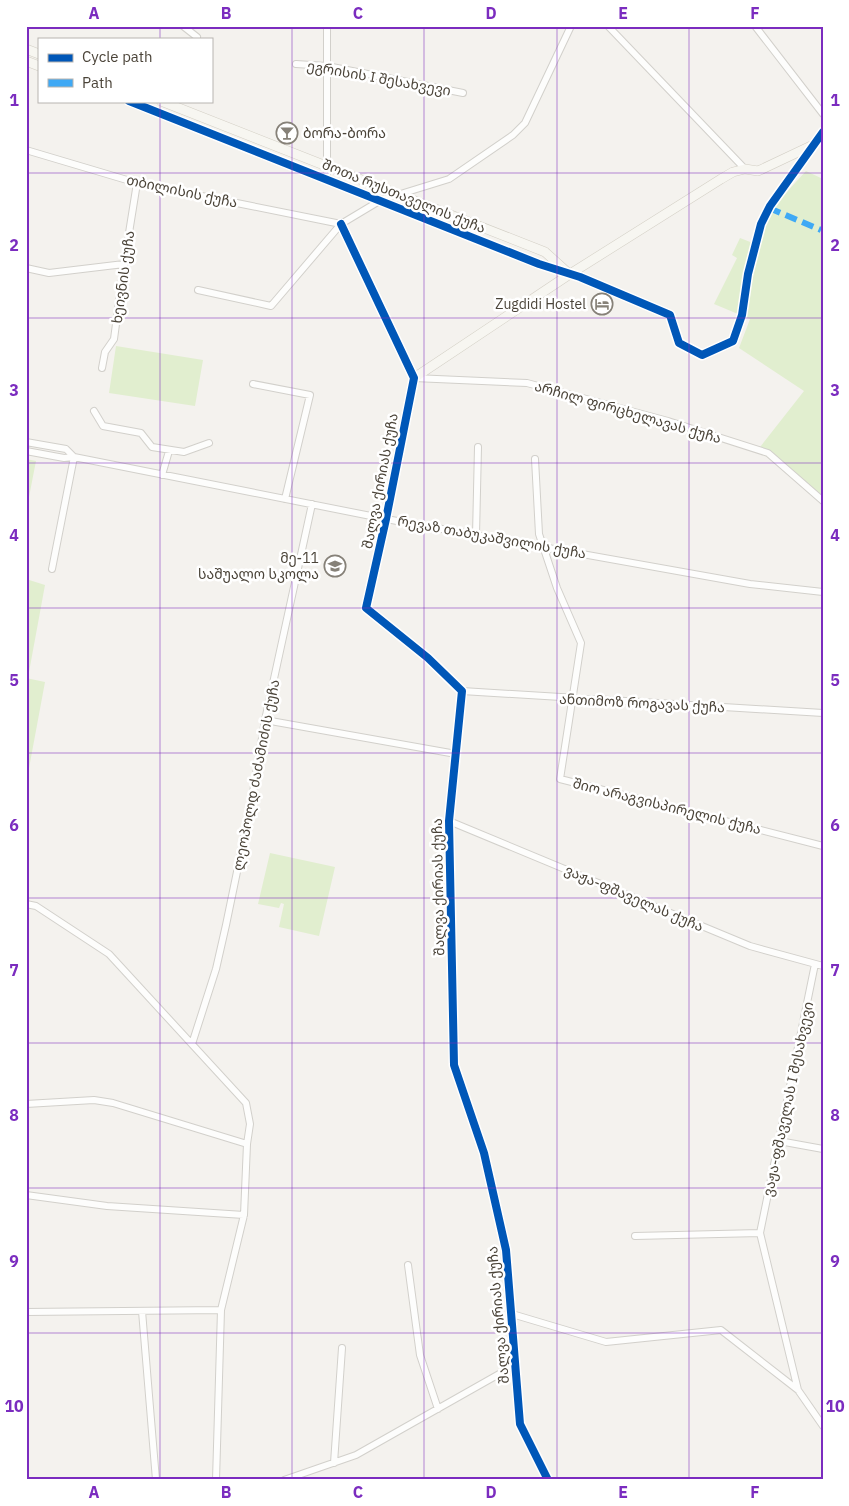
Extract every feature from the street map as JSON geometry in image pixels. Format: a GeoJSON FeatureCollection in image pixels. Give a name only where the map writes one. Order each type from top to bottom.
{"type":"FeatureCollection","features":[{"type":"Feature","properties":{"kind":"street"},"geometry":{"type":"LineString","coordinates":[[183,26],[197,37]]}},
{"type":"Feature","properties":{"kind":"street"},"geometry":{"type":"LineString","coordinates":[[327,26],[327,179]]}},
{"type":"Feature","properties":{"kind":"street"},"geometry":{"type":"LineString","coordinates":[[198,290],[271,306],[340,224],[381,200],[449,179],[513,135],[525,122],[572,26]]}},
{"type":"Feature","properties":{"kind":"street"},"geometry":{"type":"LineString","coordinates":[[608,26],[744,169]]}},
{"type":"Feature","properties":{"kind":"street"},"geometry":{"type":"LineString","coordinates":[[755,26],[823,114]]}},
{"type":"Feature","properties":{"kind":"street"},"geometry":{"type":"LineString","coordinates":[[26,49],[38,54]]}},
{"type":"Feature","properties":{"kind":"street"},"geometry":{"type":"LineString","coordinates":[[26,60],[38,66]]}},
{"type":"Feature","properties":{"kind":"street","name":"ეგრისის I შესახვევი"},"geometry":{"type":"LineString","coordinates":[[296,64],[327,66],[463,93]]}},
{"type":"Feature","properties":{"kind":"street","name":"შოთა რუსთაველის ქუჩა"},"geometry":{"type":"LineString","coordinates":[[132,102],[670,315],[679,343],[702,355],[733,341],[742,315],[748,274],[761,224],[770,206],[813,146]]}},
{"type":"Feature","properties":{"kind":"street","name":"შოთა რუსთაველის ქუჩა"},"geometry":{"type":"LineString","coordinates":[[164,102],[544,252],[570,274]]}},
{"type":"Feature","properties":{"kind":"street"},"geometry":{"type":"LineString","coordinates":[[340,224],[414,378],[570,274],[721,179],[733,172],[744,169],[758,171],[813,146],[823,132]]}},
{"type":"Feature","properties":{"kind":"street","name":"თბილისის ქუჩა"},"geometry":{"type":"LineString","coordinates":[[26,150],[137,183],[340,224]]}},
{"type":"Feature","properties":{"kind":"street","name":"ხეივნის ქუჩა"},"geometry":{"type":"LineString","coordinates":[[102,368],[105,352],[114,339],[137,183]]}},
{"type":"Feature","properties":{"kind":"street"},"geometry":{"type":"LineString","coordinates":[[26,268],[50,273],[124,264]]}},
{"type":"Feature","properties":{"kind":"street","name":"არჩილ ფირცხელავას ქუჩა"},"geometry":{"type":"LineString","coordinates":[[414,378],[527,383],[668,421],[768,453],[823,501]]}},
{"type":"Feature","properties":{"kind":"street","name":"შალვა ქირიას ქუჩა"},"geometry":{"type":"LineString","coordinates":[[414,378],[366,608],[428,658],[462,691],[449,821],[454,1065],[484,1153],[506,1250],[520,1424],[548,1480]]}},
{"type":"Feature","properties":{"kind":"street"},"geometry":{"type":"LineString","coordinates":[[253,384],[310,395],[285,499]]}},
{"type":"Feature","properties":{"kind":"street"},"geometry":{"type":"LineString","coordinates":[[94,411],[103,426],[141,433],[152,447],[184,452],[209,443]]}},
{"type":"Feature","properties":{"kind":"street","name":"რევაზ თაბუკაშვილის ქუჩა"},"geometry":{"type":"LineString","coordinates":[[26,442],[66,450],[74,457]]}},
{"type":"Feature","properties":{"kind":"street"},"geometry":{"type":"LineString","coordinates":[[476,535],[478,447]]}},
{"type":"Feature","properties":{"kind":"street"},"geometry":{"type":"LineString","coordinates":[[162,475],[168,450]]}},
{"type":"Feature","properties":{"kind":"street","name":"რევაზ თაბუკაშვილის ქუჩა"},"geometry":{"type":"LineString","coordinates":[[26,451],[64,458],[74,457],[476,535],[750,584],[823,592]]}},
{"type":"Feature","properties":{"kind":"street"},"geometry":{"type":"LineString","coordinates":[[52,569],[74,457]]}},
{"type":"Feature","properties":{"kind":"street"},"geometry":{"type":"LineString","coordinates":[[535,459],[539,534],[542,547],[557,588],[581,643],[573,699]]}},
{"type":"Feature","properties":{"kind":"street","name":"ლეოპოლდ ძაძამიძის ქუჩა"},"geometry":{"type":"LineString","coordinates":[[192,1044],[216,969],[224,934],[266,720],[312,504]]}},
{"type":"Feature","properties":{"kind":"street","name":"ანთიმოზ როგავას ქუჩა"},"geometry":{"type":"LineString","coordinates":[[462,691],[823,713]]}},
{"type":"Feature","properties":{"kind":"street","name":"შიო არაგვისპირელის ქუჩა"},"geometry":{"type":"LineString","coordinates":[[573,699],[560,779],[823,846]]}},
{"type":"Feature","properties":{"kind":"street"},"geometry":{"type":"LineString","coordinates":[[266,720],[456,754]]}},
{"type":"Feature","properties":{"kind":"street","name":"ვაჟა-ფშაველას ქუჩა"},"geometry":{"type":"LineString","coordinates":[[449,821],[750,946],[823,966]]}},
{"type":"Feature","properties":{"kind":"street"},"geometry":{"type":"LineString","coordinates":[[26,904],[36,906],[109,954],[246,1104],[250,1124],[247,1144],[244,1215],[221,1310],[216,1480]]}},
{"type":"Feature","properties":{"kind":"street","name":"ვაჟა-ფშაველას I შესახვევი"},"geometry":{"type":"LineString","coordinates":[[798,1390],[760,1233],[815,964]]}},
{"type":"Feature","properties":{"kind":"street"},"geometry":{"type":"LineString","coordinates":[[26,1104],[94,1100],[113,1103],[247,1144]]}},
{"type":"Feature","properties":{"kind":"street"},"geometry":{"type":"LineString","coordinates":[[779,1141],[823,1149]]}},
{"type":"Feature","properties":{"kind":"street"},"geometry":{"type":"LineString","coordinates":[[26,1194],[107,1206],[244,1215]]}},
{"type":"Feature","properties":{"kind":"street"},"geometry":{"type":"LineString","coordinates":[[635,1236],[760,1233]]}},
{"type":"Feature","properties":{"kind":"street"},"geometry":{"type":"LineString","coordinates":[[408,1265],[420,1355],[438,1409]]}},
{"type":"Feature","properties":{"kind":"street"},"geometry":{"type":"LineString","coordinates":[[26,1312],[221,1310]]}},
{"type":"Feature","properties":{"kind":"street"},"geometry":{"type":"LineString","coordinates":[[142,1311],[156,1480]]}},
{"type":"Feature","properties":{"kind":"street"},"geometry":{"type":"LineString","coordinates":[[512,1314],[606,1342],[721,1330],[798,1390],[823,1426]]}},
{"type":"Feature","properties":{"kind":"street"},"geometry":{"type":"LineString","coordinates":[[334,1463],[342,1348]]}},
{"type":"Feature","properties":{"kind":"street"},"geometry":{"type":"LineString","coordinates":[[284,1480],[356,1455],[515,1365]]}},
{"type":"Feature","properties":{"kind":"green space"},"geometry":{"type":"Polygon","coordinates":[[[806,171],[823,179],[823,497],[794,474],[757,451],[804,391],[739,348],[750,319],[714,304],[737,258],[732,255],[740,238],[758,245],[773,207],[806,171]]]}},
{"type":"Feature","properties":{"kind":"green space"},"geometry":{"type":"Polygon","coordinates":[[[116,346],[203,360],[195,406],[109,393],[116,346]]]}},
{"type":"Feature","properties":{"kind":"green space"},"geometry":{"type":"Polygon","coordinates":[[[26,459],[36,461],[29,497],[26,497],[26,459]]]}},
{"type":"Feature","properties":{"kind":"green space"},"geometry":{"type":"Polygon","coordinates":[[[26,579],[45,585],[29,672],[26,671],[26,579]]]}},
{"type":"Feature","properties":{"kind":"green space"},"geometry":{"type":"Polygon","coordinates":[[[26,678],[45,682],[27,779],[26,779],[26,678]]]}},
{"type":"Feature","properties":{"kind":"green space"},"geometry":{"type":"Polygon","coordinates":[[[270,853],[335,867],[319,936],[279,927],[284,904],[281,903],[279,908],[258,904],[270,853]]]}},
{"type":"Feature","properties":{"kind":"marked path"},"geometry":{"type":"LineString","coordinates":[[769,208],[821,230]]}},
{"type":"Feature","properties":{"kind":"cycle path"},"geometry":{"type":"LineString","coordinates":[[132,102],[539,264],[580,277],[670,315],[679,343],[702,355],[733,341],[742,315],[748,274],[761,224],[770,206],[823,132]]}},
{"type":"Feature","properties":{"kind":"cycle path"},"geometry":{"type":"LineString","coordinates":[[341,224],[414,378],[366,608],[428,658],[462,691],[449,821],[454,1065],[484,1153],[506,1250],[520,1424],[548,1480]]}},
{"type":"Feature","properties":{"kind":"place","name":"ბორა-ბორა"},"geometry":{"type":"Point","coordinates":[287,133]}},
{"type":"Feature","properties":{"kind":"place","name":"Zugdidi Hostel"},"geometry":{"type":"Point","coordinates":[602,304]}},
{"type":"Feature","properties":{"kind":"place","name":"მე-11 საშუალო სკოლა"},"geometry":{"type":"Point","coordinates":[335,566]}}]}
